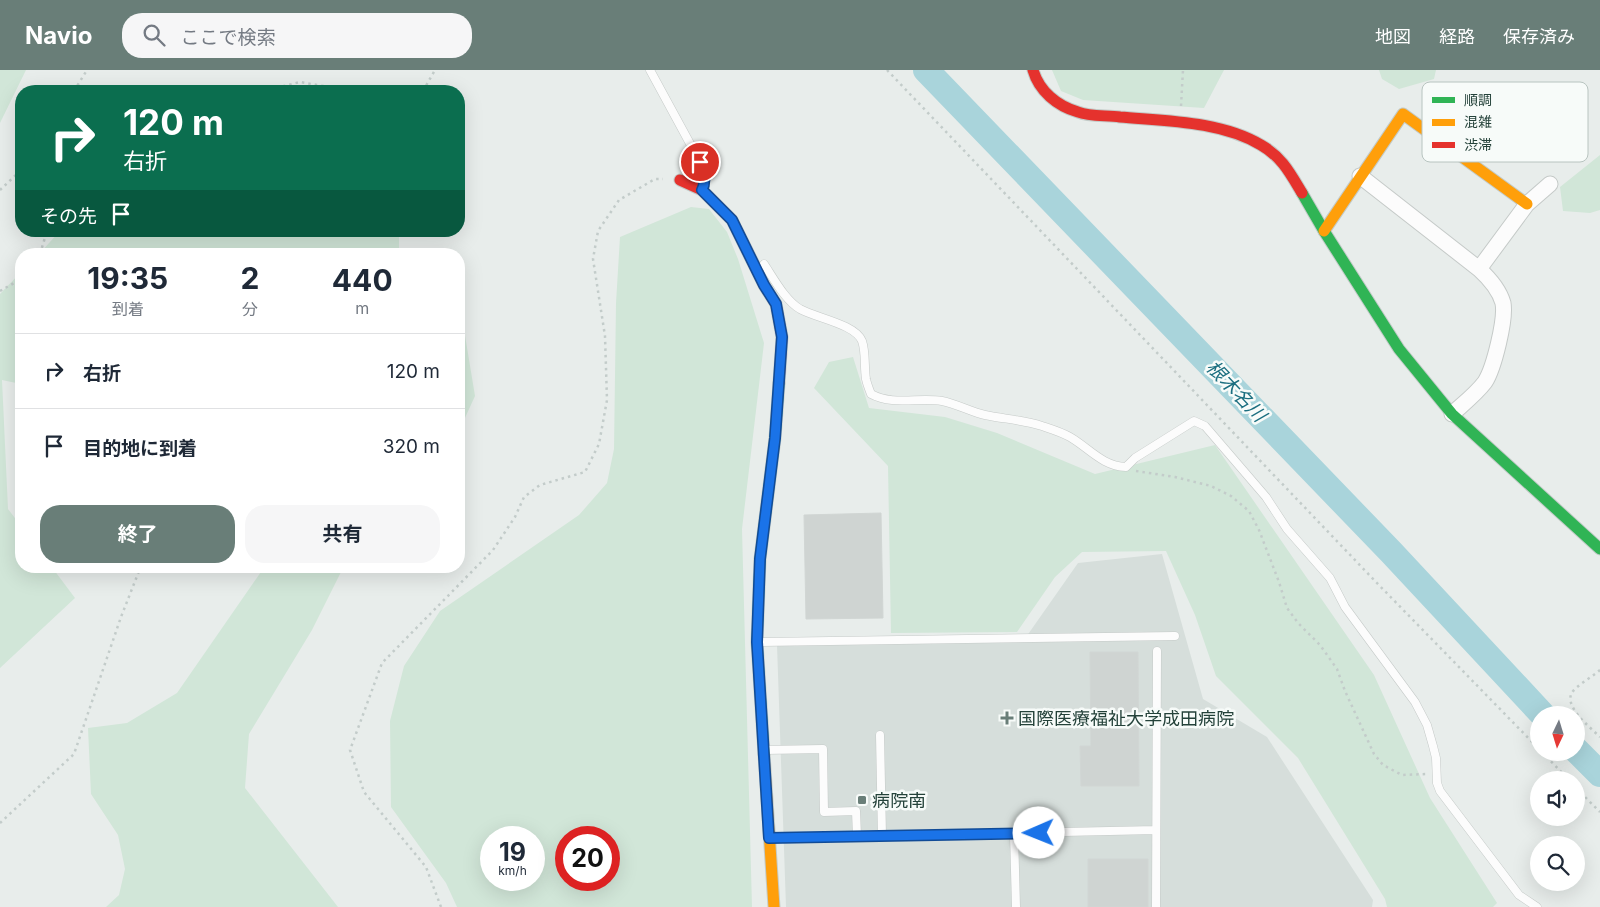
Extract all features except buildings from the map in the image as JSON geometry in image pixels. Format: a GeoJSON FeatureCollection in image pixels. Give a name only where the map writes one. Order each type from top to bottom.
{"type":"FeatureCollection","features":[{"type":"Feature","properties":{"kind":"street"},"geometry":{"type":"LineString","coordinates":[[1033,70],[1036,82],[1054,101],[1078,113],[1180,122],[1232,132],[1262,145],[1286,165],[1324,231],[1399,348],[1452,414],[1600,549]]}},
{"type":"Feature","properties":{"kind":"street"},"geometry":{"type":"LineString","coordinates":[[1324,231],[1403,114],[1422,128]]}},
{"type":"Feature","properties":{"kind":"street"},"geometry":{"type":"LineString","coordinates":[[1469,162],[1527,204]]}},
{"type":"Feature","properties":{"kind":"street"},"geometry":{"type":"LineString","coordinates":[[1360,176],[1479,269],[1494,284],[1500,296],[1503,306],[1501,330],[1492,366],[1485,381],[1475,394],[1452,414]]}},
{"type":"Feature","properties":{"kind":"street"},"geometry":{"type":"LineString","coordinates":[[680,180],[702,190],[732,220],[764,285],[776,304],[782,337],[775,438],[760,559],[757,642],[774,907]]}},
{"type":"Feature","properties":{"kind":"street"},"geometry":{"type":"LineString","coordinates":[[1479,269],[1527,204],[1550,184]]}},
{"type":"Feature","properties":{"kind":"lane"},"geometry":{"type":"LineString","coordinates":[[650,70],[700,162],[705,184],[702,190]]}},
{"type":"Feature","properties":{"kind":"lane"},"geometry":{"type":"LineString","coordinates":[[732,220],[739,222],[744,227],[753,247],[784,293],[798,308],[848,328],[861,340],[866,380],[871,394],[886,399],[942,401],[986,415],[1040,425],[1069,436],[1095,457],[1118,467],[1126,467],[1135,458],[1194,421],[1205,426],[1266,497],[1287,529],[1330,578],[1345,607],[1415,702],[1431,739],[1436,758],[1437,783],[1444,797],[1519,895],[1538,907]]}},
{"type":"Feature","properties":{"kind":"lane"},"geometry":{"type":"LineString","coordinates":[[757,642],[1175,636]]}},
{"type":"Feature","properties":{"kind":"lane"},"geometry":{"type":"LineString","coordinates":[[1156,907],[1157,650]]}},
{"type":"Feature","properties":{"kind":"lane"},"geometry":{"type":"LineString","coordinates":[[880,734],[882,836]]}},
{"type":"Feature","properties":{"kind":"lane"},"geometry":{"type":"LineString","coordinates":[[764,750],[823,749],[824,812],[856,811],[857,836]]}},
{"type":"Feature","properties":{"kind":"lane"},"geometry":{"type":"LineString","coordinates":[[769,838],[1156,830]]}},
{"type":"Feature","properties":{"kind":"lane"},"geometry":{"type":"LineString","coordinates":[[1014,833],[1016,907]]}},
{"type":"Feature","properties":{"kind":"lane"},"geometry":{"type":"LineString","coordinates":[[1520,907],[1524,899]]}},
{"type":"Feature","properties":{"kind":"path"},"geometry":{"type":"LineString","coordinates":[[78,85],[87,70]]}},
{"type":"Feature","properties":{"kind":"path"},"geometry":{"type":"LineString","coordinates":[[426,85],[435,70]]}},
{"type":"Feature","properties":{"kind":"path"},"geometry":{"type":"LineString","coordinates":[[886,70],[1368,574],[1530,740]]}},
{"type":"Feature","properties":{"kind":"path"},"geometry":{"type":"LineString","coordinates":[[1180,122],[1183,70]]}},
{"type":"Feature","properties":{"kind":"path"},"geometry":{"type":"LineString","coordinates":[[288,85],[300,82],[317,85]]}},
{"type":"Feature","properties":{"kind":"path"},"geometry":{"type":"LineString","coordinates":[[0,190],[15,176]]}},
{"type":"Feature","properties":{"kind":"path"},"geometry":{"type":"LineString","coordinates":[[441,907],[426,867],[364,792],[350,750],[382,663],[493,550],[515,517],[524,497],[540,485],[585,472],[599,444],[607,400],[605,336],[592,259],[598,231],[619,200],[655,179],[680,180]]}},
{"type":"Feature","properties":{"kind":"path"},"geometry":{"type":"LineString","coordinates":[[0,291],[15,282]]}},
{"type":"Feature","properties":{"kind":"path"},"geometry":{"type":"LineString","coordinates":[[1126,467],[1134,471],[1175,477],[1211,486],[1231,496],[1249,511],[1259,530],[1287,608],[1298,624],[1320,645],[1337,668],[1345,691],[1374,754],[1383,765],[1402,776],[1436,774]]}},
{"type":"Feature","properties":{"kind":"path"},"geometry":{"type":"LineString","coordinates":[[0,823],[74,754],[114,634],[138,573]]}},
{"type":"Feature","properties":{"kind":"path"},"geometry":{"type":"LineString","coordinates":[[1600,670],[1573,691],[1570,702],[1572,708],[1600,737]]}},
{"type":"Feature","properties":{"kind":"path"},"geometry":{"type":"LineString","coordinates":[[1551,761],[1560,771]]}},
{"type":"Feature","properties":{"kind":"path"},"geometry":{"type":"LineString","coordinates":[[1585,797],[1600,812]]}},
{"type":"Feature","properties":{"kind":"shaded area","name":"国際医療福祉大学成田病院"},"geometry":{"type":"Polygon","coordinates":[[[1162,554],[1203,699],[1267,737],[1373,900],[1372,907],[786,907],[777,645],[1024,640],[1078,563],[1162,554]]]}},
{"type":"Feature","properties":{"kind":"green space"},"geometry":{"type":"Polygon","coordinates":[[[0,70],[26,70],[19,85],[15,85],[15,92],[0,123],[0,70]]]}},
{"type":"Feature","properties":{"kind":"green space"},"geometry":{"type":"Polygon","coordinates":[[[1052,70],[1224,70],[1204,108],[1083,100],[1061,91],[1052,70]]]}},
{"type":"Feature","properties":{"kind":"green space"},"geometry":{"type":"Polygon","coordinates":[[[1379,70],[1436,70],[1434,79],[1399,89],[1382,79],[1379,70]]]}},
{"type":"Feature","properties":{"kind":"green space"},"geometry":{"type":"Polygon","coordinates":[[[1600,155],[1600,210],[1590,213],[1563,211],[1560,187],[1600,155]]]}},
{"type":"Feature","properties":{"kind":"green space"},"geometry":{"type":"Polygon","coordinates":[[[691,207],[709,209],[727,232],[738,259],[764,343],[742,529],[752,907],[457,907],[446,883],[391,807],[390,721],[404,666],[440,611],[579,515],[607,483],[614,449],[616,303],[620,237],[691,207]]]}},
{"type":"Feature","properties":{"kind":"green space"},"geometry":{"type":"Polygon","coordinates":[[[55,237],[399,237],[399,248],[44,248],[55,237]]]}},
{"type":"Feature","properties":{"kind":"green space"},"geometry":{"type":"Polygon","coordinates":[[[15,278],[15,383],[2,380],[8,509],[15,518],[15,573],[56,573],[75,598],[0,668],[0,294],[15,278]]]}},
{"type":"Feature","properties":{"kind":"green space"},"geometry":{"type":"Polygon","coordinates":[[[465,335],[475,396],[465,418],[465,335]]]}},
{"type":"Feature","properties":{"kind":"green space"},"geometry":{"type":"Polygon","coordinates":[[[853,357],[869,408],[945,417],[997,433],[1095,474],[1215,445],[1374,675],[1430,798],[1497,903],[1493,907],[1387,907],[1385,899],[1298,758],[1216,676],[1195,615],[1166,551],[1082,552],[1055,577],[1017,632],[891,633],[888,466],[814,388],[829,362],[853,357]]]}},
{"type":"Feature","properties":{"kind":"green space"},"geometry":{"type":"Polygon","coordinates":[[[260,573],[340,573],[312,630],[249,734],[245,788],[338,907],[106,907],[119,895],[125,869],[118,835],[91,794],[88,728],[127,723],[177,693],[260,573]]]}},
{"type":"Feature","properties":{"kind":"waterway","name":"根木名川"},"geometry":{"type":"LineString","coordinates":[[926,70],[1391,552],[1535,706]]}},
{"type":"Feature","properties":{"kind":"waterway","name":"根木名川"},"geometry":{"type":"LineString","coordinates":[[1585,759],[1600,774]]}},
{"type":"Feature","properties":{"kind":"traffic: fast"},"geometry":{"type":"LineString","coordinates":[[1302,193],[1399,349],[1452,414],[1600,549]]}},
{"type":"Feature","properties":{"kind":"traffic: fast"},"geometry":{"type":"LineString","coordinates":[[764,754],[757,642],[760,559],[775,438],[779,383]]}},
{"type":"Feature","properties":{"kind":"traffic: slow"},"geometry":{"type":"LineString","coordinates":[[1324,231],[1403,114],[1422,128]]}},
{"type":"Feature","properties":{"kind":"traffic: slow"},"geometry":{"type":"LineString","coordinates":[[1469,162],[1527,204]]}},
{"type":"Feature","properties":{"kind":"traffic: slow"},"geometry":{"type":"LineString","coordinates":[[764,754],[774,907]]}},
{"type":"Feature","properties":{"kind":"traffic: jam"},"geometry":{"type":"LineString","coordinates":[[1033,70],[1040,85],[1050,97],[1063,106],[1083,114],[1192,124],[1228,131],[1245,137],[1275,155],[1285,166],[1302,193]]}},
{"type":"Feature","properties":{"kind":"traffic: jam"},"geometry":{"type":"LineString","coordinates":[[680,180],[702,190],[732,220],[764,285],[776,304],[782,337],[779,383]]}},
{"type":"Feature","properties":{"kind":"place","name":"国際医療福祉大学成田病院"},"geometry":{"type":"Point","coordinates":[1007,718]}},
{"type":"Feature","properties":{"kind":"place","name":"病院南"},"geometry":{"type":"Point","coordinates":[862,800]}},
{"type":"Feature","properties":{"kind":"route"},"geometry":{"type":"LineString","coordinates":[[700,162],[704,172],[705,184],[702,190],[732,220],[764,285],[776,304],[782,337],[775,438],[760,559],[757,642],[769,838],[1039,833]]}}]}
